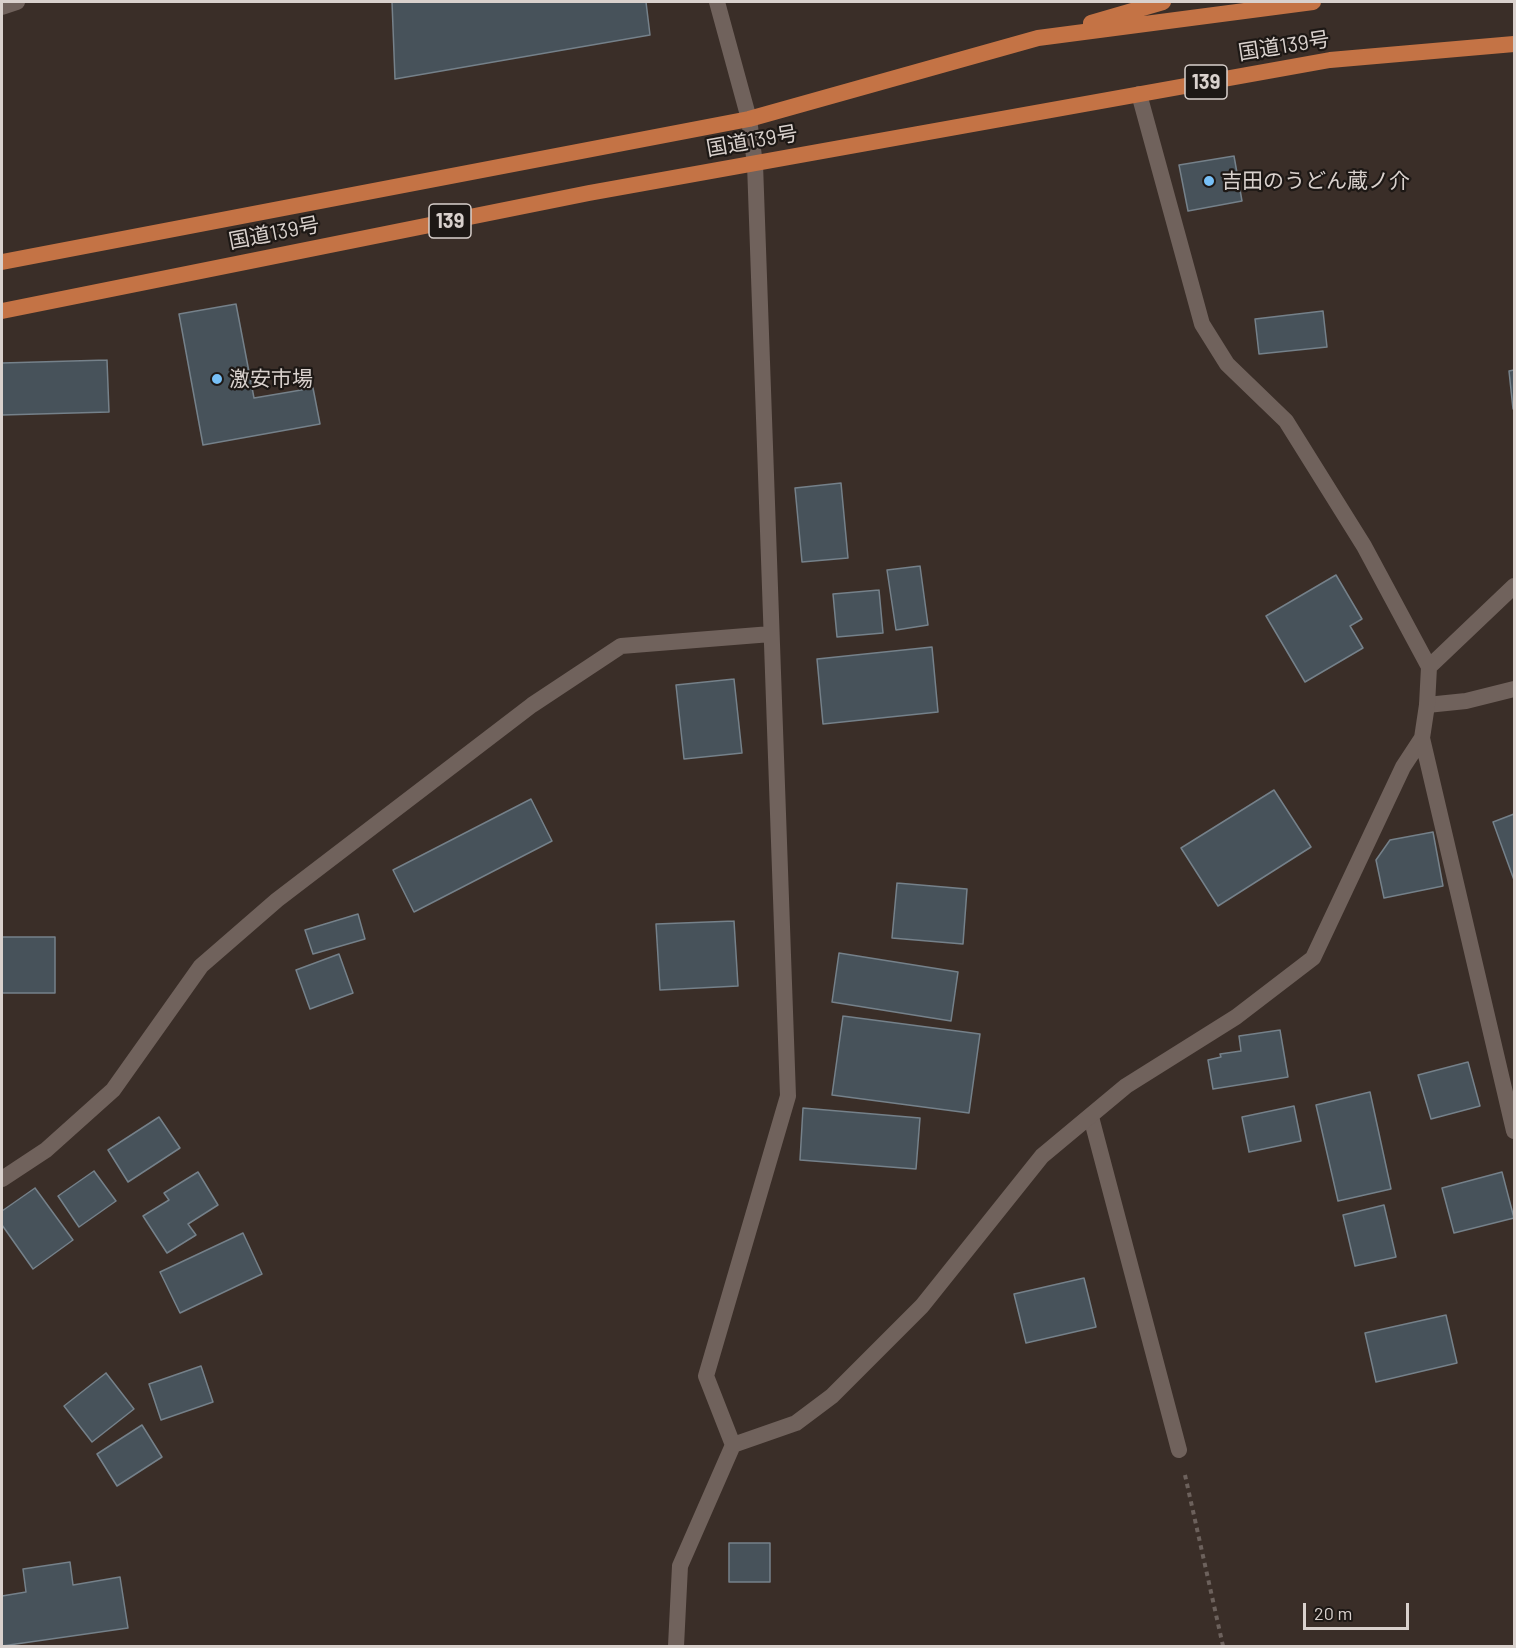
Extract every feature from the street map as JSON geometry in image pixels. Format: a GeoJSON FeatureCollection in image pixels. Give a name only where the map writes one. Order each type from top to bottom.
{"type":"FeatureCollection","features":[{"type":"Feature","properties":{"kind":"highway"},"geometry":{"type":"LineString","coordinates":[[1038,38],[1163,2]]}},
{"type":"Feature","properties":{"kind":"highway","name":"国道139号"},"geometry":{"type":"LineString","coordinates":[[2,262],[749,119],[1038,38],[1313,2]]}},
{"type":"Feature","properties":{"kind":"highway","name":"国道139号"},"geometry":{"type":"LineString","coordinates":[[2,311],[589,193],[1330,60],[1515,44]]}},
{"type":"Feature","properties":{"kind":"street"},"geometry":{"type":"LineString","coordinates":[[2,7],[17,2]]}},
{"type":"Feature","properties":{"kind":"street"},"geometry":{"type":"LineString","coordinates":[[676,1647],[680,1566],[733,1445],[706,1376],[788,1096],[754,164],[749,119],[717,2]]}},
{"type":"Feature","properties":{"kind":"street"},"geometry":{"type":"LineString","coordinates":[[1139,94],[1202,324],[1227,364],[1286,421],[1364,546],[1429,667],[1422,738],[1515,1131]]}},
{"type":"Feature","properties":{"kind":"street"},"geometry":{"type":"LineString","coordinates":[[1429,667],[1515,586]]}},
{"type":"Feature","properties":{"kind":"street"},"geometry":{"type":"LineString","coordinates":[[2,1179],[46,1150],[113,1090],[201,966],[277,900],[532,705],[621,645],[771,634]]}},
{"type":"Feature","properties":{"kind":"street"},"geometry":{"type":"LineString","coordinates":[[1427,705],[1466,700],[1515,689]]}},
{"type":"Feature","properties":{"kind":"street"},"geometry":{"type":"LineString","coordinates":[[733,1445],[796,1423],[832,1396],[922,1306],[1042,1156],[1126,1086],[1236,1017],[1312,958],[1402,767],[1422,738]]}},
{"type":"Feature","properties":{"kind":"street"},"geometry":{"type":"LineString","coordinates":[[1091,1116],[1179,1450]]}},
{"type":"Feature","properties":{"kind":"path"},"geometry":{"type":"LineString","coordinates":[[1179,1450],[1223,1647]]}},
{"type":"Feature","properties":{"kind":"building"},"geometry":{"type":"Polygon","coordinates":[[[392,2],[646,2],[650,35],[395,79],[392,2]]]}},
{"type":"Feature","properties":{"kind":"building"},"geometry":{"type":"Polygon","coordinates":[[[1234,156],[1242,201],[1188,211],[1179,165],[1234,156]]]}},
{"type":"Feature","properties":{"kind":"building"},"geometry":{"type":"Polygon","coordinates":[[[236,304],[254,398],[313,388],[320,424],[203,445],[179,314],[236,304]]]}},
{"type":"Feature","properties":{"kind":"building"},"geometry":{"type":"Polygon","coordinates":[[[1323,311],[1327,347],[1259,354],[1255,319],[1323,311]]]}},
{"type":"Feature","properties":{"kind":"building"},"geometry":{"type":"Polygon","coordinates":[[[107,360],[109,412],[2,415],[2,363],[107,360]]]}},
{"type":"Feature","properties":{"kind":"building"},"geometry":{"type":"Polygon","coordinates":[[[1514,370],[1514,409],[1513,409],[1509,371],[1514,370]]]}},
{"type":"Feature","properties":{"kind":"building"},"geometry":{"type":"Polygon","coordinates":[[[841,483],[848,558],[802,562],[795,488],[841,483]]]}},
{"type":"Feature","properties":{"kind":"building"},"geometry":{"type":"Polygon","coordinates":[[[920,566],[928,625],[896,630],[887,570],[920,566]]]}},
{"type":"Feature","properties":{"kind":"building"},"geometry":{"type":"Polygon","coordinates":[[[1336,575],[1362,619],[1350,626],[1363,648],[1305,682],[1266,616],[1336,575]]]}},
{"type":"Feature","properties":{"kind":"building"},"geometry":{"type":"Polygon","coordinates":[[[879,590],[883,633],[837,637],[833,594],[879,590]]]}},
{"type":"Feature","properties":{"kind":"building"},"geometry":{"type":"Polygon","coordinates":[[[932,647],[938,712],[823,724],[817,659],[932,647]]]}},
{"type":"Feature","properties":{"kind":"building"},"geometry":{"type":"Polygon","coordinates":[[[734,679],[742,753],[684,759],[676,685],[734,679]]]}},
{"type":"Feature","properties":{"kind":"building"},"geometry":{"type":"Polygon","coordinates":[[[1274,790],[1311,847],[1218,906],[1181,848],[1274,790]]]}},
{"type":"Feature","properties":{"kind":"building"},"geometry":{"type":"Polygon","coordinates":[[[531,799],[552,841],[414,912],[393,870],[531,799]]]}},
{"type":"Feature","properties":{"kind":"building"},"geometry":{"type":"Polygon","coordinates":[[[1514,814],[1514,880],[1493,822],[1514,814]]]}},
{"type":"Feature","properties":{"kind":"building"},"geometry":{"type":"Polygon","coordinates":[[[1433,832],[1443,886],[1384,898],[1376,860],[1390,840],[1433,832]]]}},
{"type":"Feature","properties":{"kind":"building"},"geometry":{"type":"Polygon","coordinates":[[[897,883],[967,889],[963,944],[892,938],[897,883]]]}},
{"type":"Feature","properties":{"kind":"building"},"geometry":{"type":"Polygon","coordinates":[[[358,914],[365,939],[313,954],[305,930],[358,914]]]}},
{"type":"Feature","properties":{"kind":"building"},"geometry":{"type":"Polygon","coordinates":[[[734,921],[738,986],[660,990],[656,924],[734,921]]]}},
{"type":"Feature","properties":{"kind":"building"},"geometry":{"type":"Polygon","coordinates":[[[2,937],[55,937],[55,993],[2,993],[2,937]]]}},
{"type":"Feature","properties":{"kind":"building"},"geometry":{"type":"Polygon","coordinates":[[[839,953],[958,972],[951,1021],[832,1002],[839,953]]]}},
{"type":"Feature","properties":{"kind":"building"},"geometry":{"type":"Polygon","coordinates":[[[339,954],[353,993],[310,1009],[296,970],[339,954]]]}},
{"type":"Feature","properties":{"kind":"building"},"geometry":{"type":"Polygon","coordinates":[[[843,1016],[980,1034],[969,1113],[832,1095],[843,1016]]]}},
{"type":"Feature","properties":{"kind":"building"},"geometry":{"type":"Polygon","coordinates":[[[1280,1030],[1288,1077],[1213,1089],[1208,1060],[1221,1057],[1220,1054],[1241,1051],[1239,1036],[1280,1030]]]}},
{"type":"Feature","properties":{"kind":"building"},"geometry":{"type":"Polygon","coordinates":[[[1468,1062],[1480,1106],[1431,1119],[1418,1075],[1468,1062]]]}},
{"type":"Feature","properties":{"kind":"building"},"geometry":{"type":"Polygon","coordinates":[[[1370,1092],[1391,1189],[1338,1201],[1316,1105],[1370,1092]]]}},
{"type":"Feature","properties":{"kind":"building"},"geometry":{"type":"Polygon","coordinates":[[[1294,1106],[1301,1141],[1249,1152],[1242,1117],[1294,1106]]]}},
{"type":"Feature","properties":{"kind":"building"},"geometry":{"type":"Polygon","coordinates":[[[803,1108],[920,1118],[916,1169],[800,1160],[803,1108]]]}},
{"type":"Feature","properties":{"kind":"building"},"geometry":{"type":"Polygon","coordinates":[[[159,1117],[180,1148],[128,1182],[108,1150],[159,1117]]]}},
{"type":"Feature","properties":{"kind":"building"},"geometry":{"type":"Polygon","coordinates":[[[94,1171],[116,1201],[79,1227],[58,1196],[94,1171]]]}},
{"type":"Feature","properties":{"kind":"building"},"geometry":{"type":"Polygon","coordinates":[[[198,1172],[218,1205],[188,1224],[196,1235],[167,1253],[143,1216],[169,1200],[164,1193],[198,1172]]]}},
{"type":"Feature","properties":{"kind":"building"},"geometry":{"type":"Polygon","coordinates":[[[1502,1172],[1514,1218],[1454,1233],[1442,1188],[1502,1172]]]}},
{"type":"Feature","properties":{"kind":"building"},"geometry":{"type":"Polygon","coordinates":[[[35,1188],[73,1240],[33,1269],[2,1225],[2,1211],[35,1188]]]}},
{"type":"Feature","properties":{"kind":"building"},"geometry":{"type":"Polygon","coordinates":[[[1384,1205],[1396,1257],[1355,1266],[1343,1215],[1384,1205]]]}},
{"type":"Feature","properties":{"kind":"building"},"geometry":{"type":"Polygon","coordinates":[[[243,1233],[262,1274],[180,1313],[160,1272],[243,1233]]]}},
{"type":"Feature","properties":{"kind":"building"},"geometry":{"type":"Polygon","coordinates":[[[1084,1278],[1096,1327],[1026,1343],[1014,1294],[1084,1278]]]}},
{"type":"Feature","properties":{"kind":"building"},"geometry":{"type":"Polygon","coordinates":[[[1446,1315],[1457,1363],[1376,1382],[1365,1333],[1446,1315]]]}},
{"type":"Feature","properties":{"kind":"building"},"geometry":{"type":"Polygon","coordinates":[[[201,1366],[213,1402],[161,1420],[149,1384],[201,1366]]]}},
{"type":"Feature","properties":{"kind":"building"},"geometry":{"type":"Polygon","coordinates":[[[106,1373],[134,1409],[92,1442],[64,1406],[106,1373]]]}},
{"type":"Feature","properties":{"kind":"building"},"geometry":{"type":"Polygon","coordinates":[[[142,1425],[162,1457],[117,1486],[97,1454],[142,1425]]]}},
{"type":"Feature","properties":{"kind":"building"},"geometry":{"type":"Polygon","coordinates":[[[729,1543],[770,1543],[770,1582],[729,1582],[729,1543]]]}},
{"type":"Feature","properties":{"kind":"building"},"geometry":{"type":"Polygon","coordinates":[[[70,1562],[73,1585],[120,1577],[128,1628],[2,1646],[2,1596],[26,1592],[23,1569],[70,1562]]]}},
{"type":"Feature","properties":{"kind":"place","name":"吉田のうどん蔵ノ介"},"geometry":{"type":"Point","coordinates":[1209,181]}},
{"type":"Feature","properties":{"kind":"place","name":"激安市場"},"geometry":{"type":"Point","coordinates":[217,379]}}]}
